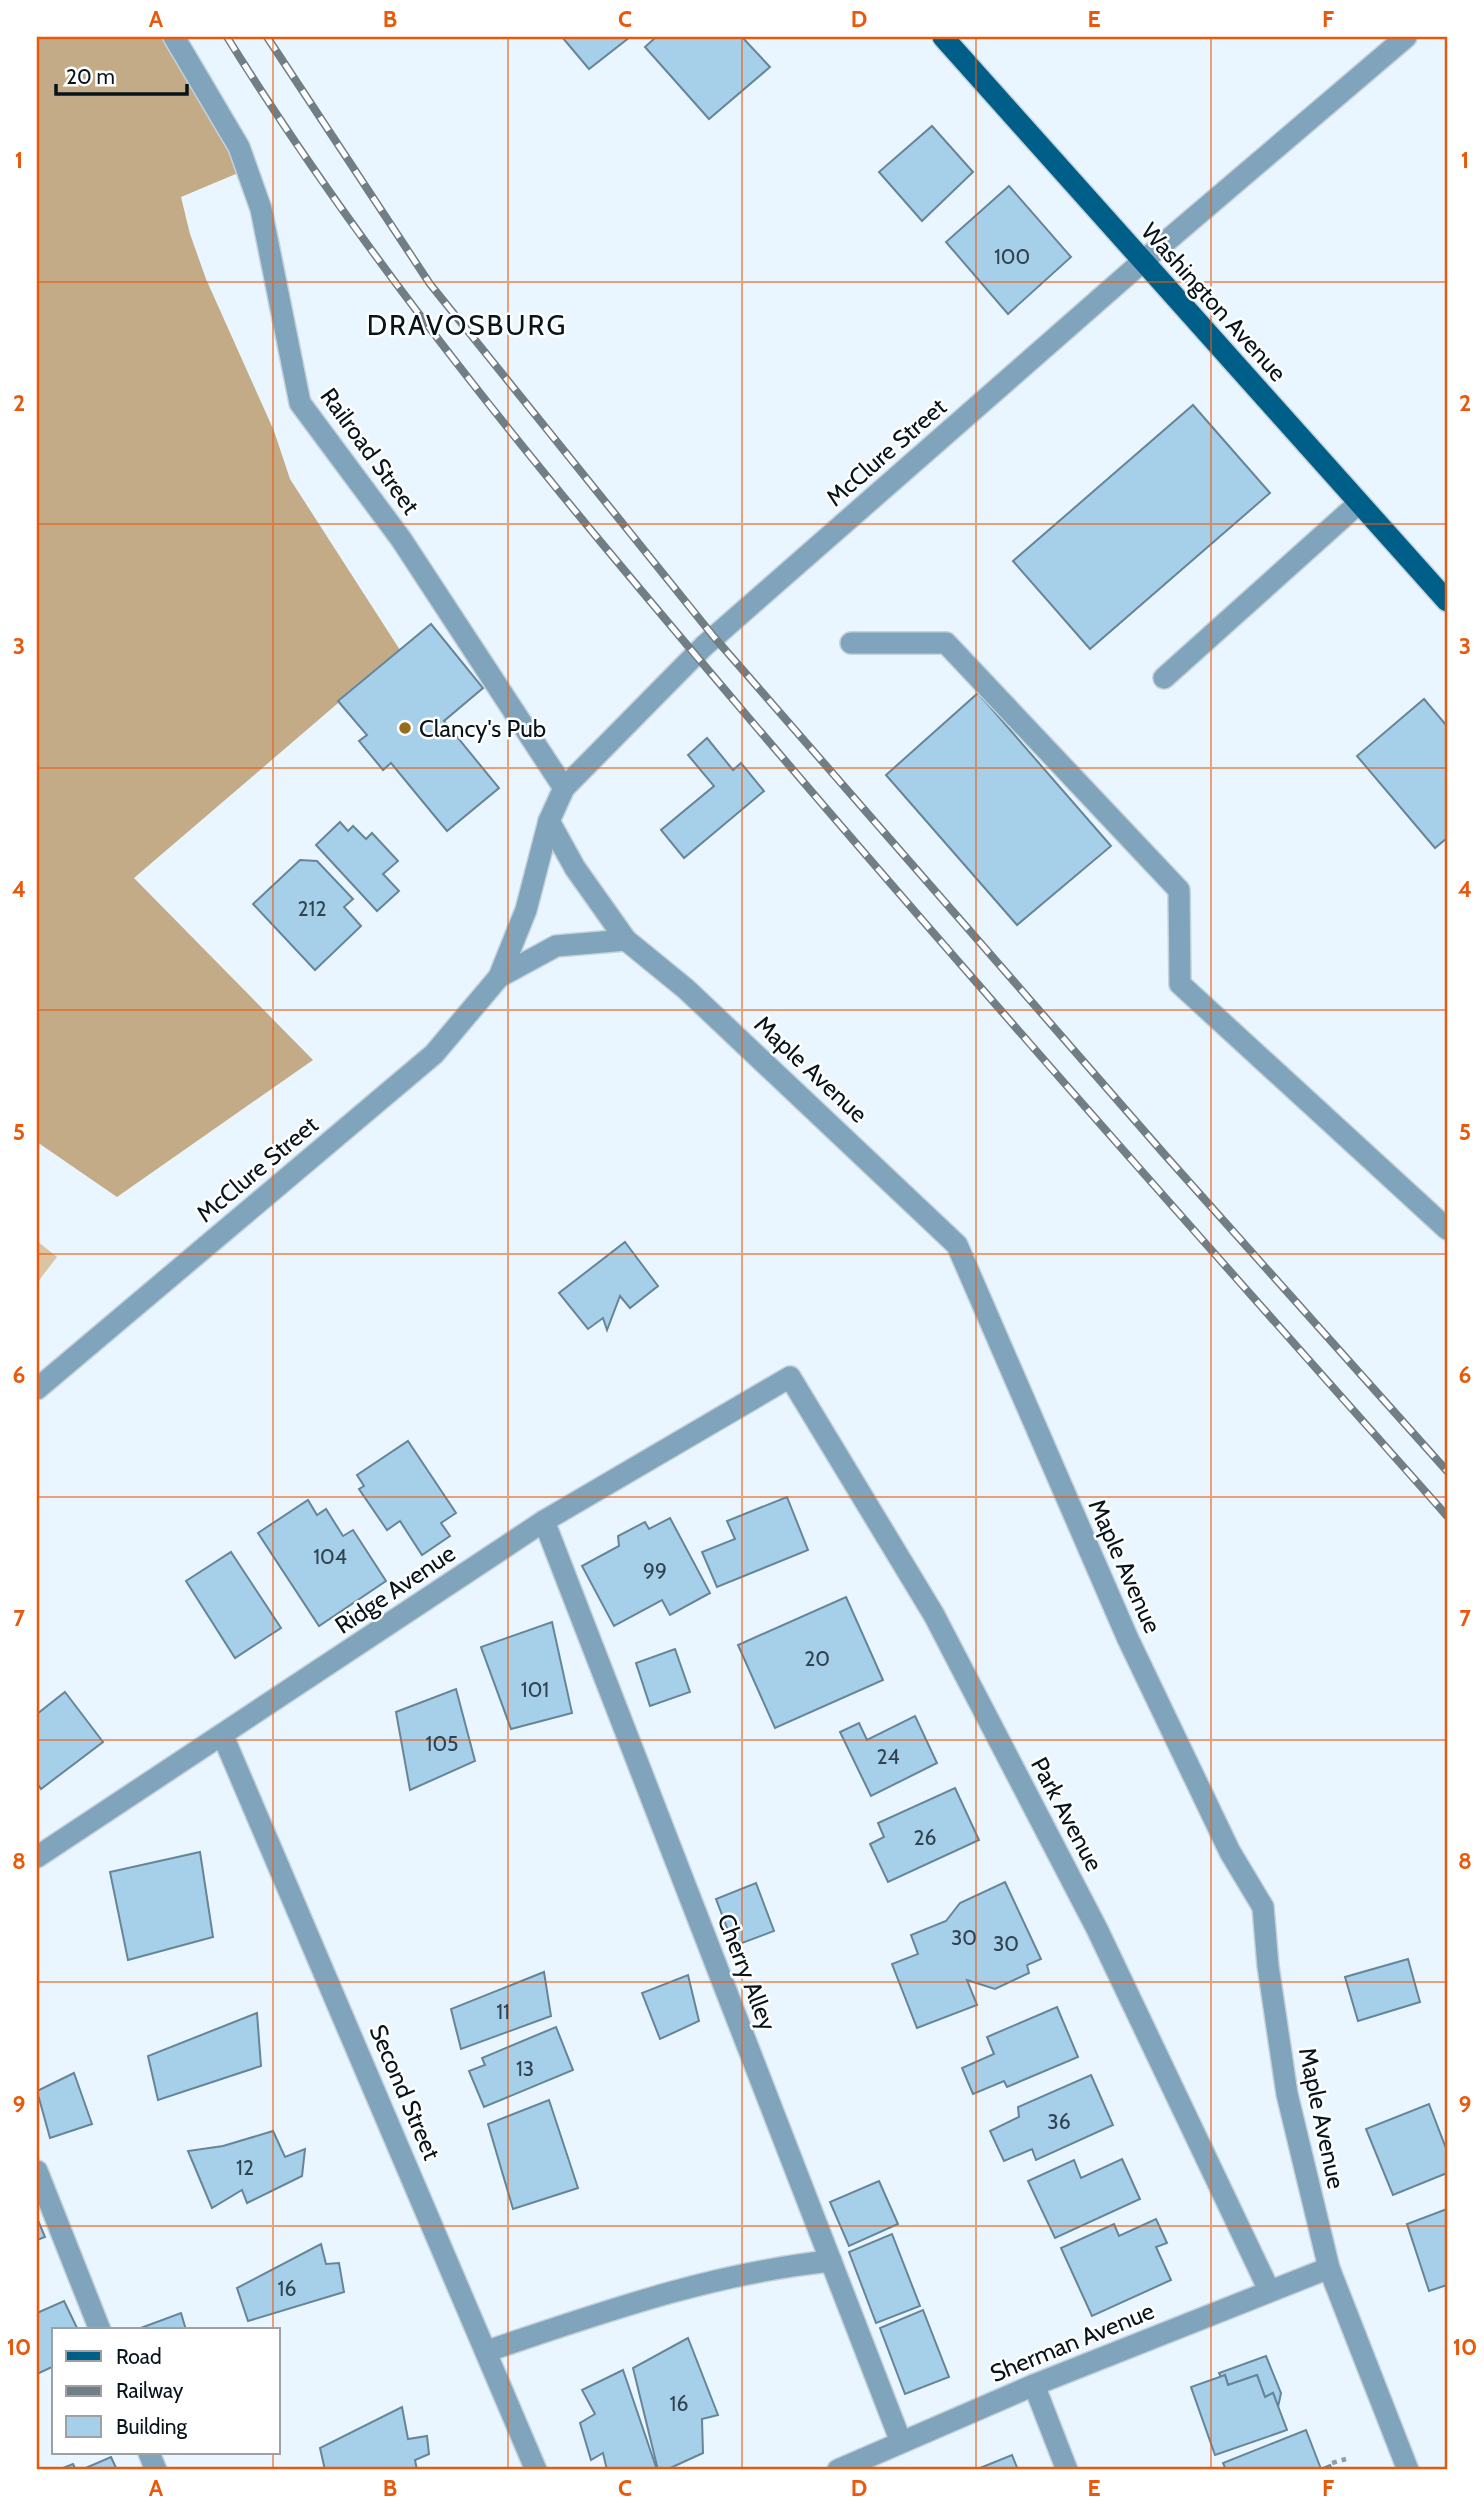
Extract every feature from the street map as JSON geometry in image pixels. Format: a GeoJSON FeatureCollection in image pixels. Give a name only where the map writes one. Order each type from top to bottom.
{"type":"FeatureCollection","features":[{"type":"Feature","properties":{"kind":"main road","name":"Washington Avenue"},"geometry":{"type":"LineString","coordinates":[[943,37],[1447,601]]}},
{"type":"Feature","properties":{"kind":"street","name":"Railroad Street"},"geometry":{"type":"LineString","coordinates":[[174,37],[239,147],[261,209],[300,403],[401,539],[564,788]]}},
{"type":"Feature","properties":{"kind":"street","name":"McClure Street"},"geometry":{"type":"LineString","coordinates":[[37,1389],[434,1054],[499,977],[526,910],[549,821],[564,788],[714,637],[1142,262],[1406,37]]}},
{"type":"Feature","properties":{"kind":"street"},"geometry":{"type":"LineString","coordinates":[[1164,678],[1359,503]]}},
{"type":"Feature","properties":{"kind":"street"},"geometry":{"type":"LineString","coordinates":[[851,643],[946,643],[1179,890],[1180,984],[1447,1229]]}},
{"type":"Feature","properties":{"kind":"street","name":"Maple Avenue"},"geometry":{"type":"LineString","coordinates":[[549,821],[575,868],[626,940],[686,989],[957,1245],[1128,1639],[1230,1852],[1263,1907],[1268,1966],[1287,2094],[1329,2268],[1408,2470]]}},
{"type":"Feature","properties":{"kind":"street","name":"McClure Street"},"geometry":{"type":"LineString","coordinates":[[499,977],[556,946],[626,940]]}},
{"type":"Feature","properties":{"kind":"street","name":"Ridge Avenue"},"geometry":{"type":"LineString","coordinates":[[37,1857],[544,1521],[789,1377]]}},
{"type":"Feature","properties":{"kind":"street","name":"Park Avenue"},"geometry":{"type":"LineString","coordinates":[[789,1377],[934,1615],[1097,1929],[1269,2290]]}},
{"type":"Feature","properties":{"kind":"street","name":"Cherry Alley"},"geometry":{"type":"LineString","coordinates":[[544,1521],[901,2442]]}},
{"type":"Feature","properties":{"kind":"street","name":"Second Street"},"geometry":{"type":"LineString","coordinates":[[223,1736],[488,2351],[536,2470]]}},
{"type":"Feature","properties":{"kind":"street"},"geometry":{"type":"LineString","coordinates":[[37,2171],[99,2328]]}},
{"type":"Feature","properties":{"kind":"street"},"geometry":{"type":"LineString","coordinates":[[488,2351],[718,2278],[779,2267],[831,2262]]}},
{"type":"Feature","properties":{"kind":"street","name":"Sherman Avenue"},"geometry":{"type":"LineString","coordinates":[[838,2470],[1034,2385],[1329,2268]]}},
{"type":"Feature","properties":{"kind":"street"},"geometry":{"type":"LineString","coordinates":[[1034,2385],[1067,2470]]}},
{"type":"Feature","properties":{"kind":"path"},"geometry":{"type":"LineString","coordinates":[[1332,2463],[1346,2459]]}},
{"type":"Feature","properties":{"kind":"shaded area"},"geometry":{"type":"Polygon","coordinates":[[[37,37],[179,37],[257,165],[181,197],[190,234],[206,279],[274,431],[290,479],[400,650],[134,878],[313,1060],[117,1197],[37,1142],[37,37]]]}},
{"type":"Feature","properties":{"kind":"shaded area"},"geometry":{"type":"Polygon","coordinates":[[[37,1241],[57,1257],[37,1283],[37,1241]]]}},
{"type":"Feature","properties":{"kind":"building"},"geometry":{"type":"Polygon","coordinates":[[[562,37],[630,37],[589,69],[562,37]]]}},
{"type":"Feature","properties":{"kind":"building"},"geometry":{"type":"Polygon","coordinates":[[[656,37],[742,37],[770,67],[709,119],[645,47],[656,37]]]}},
{"type":"Feature","properties":{"kind":"building"},"geometry":{"type":"Polygon","coordinates":[[[932,126],[973,172],[922,221],[879,172],[932,126]]]}},
{"type":"Feature","properties":{"kind":"building"},"geometry":{"type":"Polygon","coordinates":[[[1009,186],[1071,257],[1008,314],[946,242],[1009,186]]]}},
{"type":"Feature","properties":{"kind":"building"},"geometry":{"type":"Polygon","coordinates":[[[1193,405],[1270,493],[1090,649],[1013,561],[1193,405]]]}},
{"type":"Feature","properties":{"kind":"building","name":"Clancy's Pub"},"geometry":{"type":"Polygon","coordinates":[[[431,624],[483,688],[444,721],[499,788],[447,831],[391,763],[383,770],[359,741],[367,735],[338,701],[431,624]]]}},
{"type":"Feature","properties":{"kind":"building"},"geometry":{"type":"Polygon","coordinates":[[[978,693],[1111,846],[1017,925],[886,775],[978,693]]]}},
{"type":"Feature","properties":{"kind":"building"},"geometry":{"type":"Polygon","coordinates":[[[1424,699],[1447,726],[1447,838],[1435,848],[1357,756],[1424,699]]]}},
{"type":"Feature","properties":{"kind":"building"},"geometry":{"type":"Polygon","coordinates":[[[707,738],[733,770],[741,763],[764,791],[684,858],[661,830],[714,786],[688,755],[707,738]]]}},
{"type":"Feature","properties":{"kind":"building"},"geometry":{"type":"Polygon","coordinates":[[[340,822],[348,831],[353,826],[366,839],[372,833],[398,861],[383,874],[399,891],[377,911],[316,845],[340,822]]]}},
{"type":"Feature","properties":{"kind":"building"},"geometry":{"type":"Polygon","coordinates":[[[300,860],[317,861],[353,899],[344,907],[361,926],[315,970],[253,904],[300,860]]]}},
{"type":"Feature","properties":{"kind":"building"},"geometry":{"type":"Polygon","coordinates":[[[625,1242],[658,1286],[630,1308],[620,1296],[607,1330],[603,1318],[588,1329],[559,1293],[625,1242]]]}},
{"type":"Feature","properties":{"kind":"building"},"geometry":{"type":"Polygon","coordinates":[[[408,1441],[456,1513],[441,1523],[450,1536],[422,1555],[400,1521],[387,1530],[359,1489],[364,1486],[357,1475],[408,1441]]]}},
{"type":"Feature","properties":{"kind":"building"},"geometry":{"type":"Polygon","coordinates":[[[787,1497],[808,1550],[717,1587],[702,1552],[735,1539],[727,1521],[787,1497]]]}},
{"type":"Feature","properties":{"kind":"building"},"geometry":{"type":"Polygon","coordinates":[[[308,1500],[317,1515],[326,1509],[343,1536],[353,1530],[386,1581],[319,1626],[258,1533],[308,1500]]]}},
{"type":"Feature","properties":{"kind":"building"},"geometry":{"type":"Polygon","coordinates":[[[670,1518],[710,1593],[670,1615],[662,1600],[614,1626],[582,1566],[619,1546],[618,1536],[645,1522],[649,1529],[670,1518]]]}},
{"type":"Feature","properties":{"kind":"building"},"geometry":{"type":"Polygon","coordinates":[[[231,1552],[281,1628],[235,1658],[186,1581],[231,1552]]]}},
{"type":"Feature","properties":{"kind":"building"},"geometry":{"type":"Polygon","coordinates":[[[846,1597],[883,1680],[775,1728],[738,1645],[846,1597]]]}},
{"type":"Feature","properties":{"kind":"building"},"geometry":{"type":"Polygon","coordinates":[[[552,1622],[572,1713],[511,1729],[481,1647],[552,1622]]]}},
{"type":"Feature","properties":{"kind":"building"},"geometry":{"type":"Polygon","coordinates":[[[675,1649],[690,1692],[650,1706],[636,1663],[675,1649]]]}},
{"type":"Feature","properties":{"kind":"building"},"geometry":{"type":"Polygon","coordinates":[[[456,1689],[475,1761],[410,1790],[396,1712],[456,1689]]]}},
{"type":"Feature","properties":{"kind":"building"},"geometry":{"type":"Polygon","coordinates":[[[65,1692],[103,1742],[41,1789],[37,1783],[37,1714],[65,1692]]]}},
{"type":"Feature","properties":{"kind":"building"},"geometry":{"type":"Polygon","coordinates":[[[915,1716],[937,1763],[871,1796],[840,1732],[859,1723],[867,1740],[915,1716]]]}},
{"type":"Feature","properties":{"kind":"building"},"geometry":{"type":"Polygon","coordinates":[[[955,1788],[979,1840],[888,1882],[870,1844],[884,1837],[878,1823],[955,1788]]]}},
{"type":"Feature","properties":{"kind":"building"},"geometry":{"type":"Polygon","coordinates":[[[200,1852],[213,1937],[128,1960],[110,1872],[200,1852]]]}},
{"type":"Feature","properties":{"kind":"building"},"geometry":{"type":"Polygon","coordinates":[[[1005,1882],[1041,1959],[1027,1965],[1029,1973],[995,1989],[967,1980],[977,2005],[917,2028],[892,1964],[918,1954],[911,1935],[946,1921],[960,1903],[1005,1882]]]}},
{"type":"Feature","properties":{"kind":"building"},"geometry":{"type":"Polygon","coordinates":[[[756,1883],[774,1931],[734,1946],[716,1899],[756,1883]]]}},
{"type":"Feature","properties":{"kind":"building"},"geometry":{"type":"Polygon","coordinates":[[[1408,1959],[1420,2002],[1358,2021],[1345,1977],[1408,1959]]]}},
{"type":"Feature","properties":{"kind":"building"},"geometry":{"type":"Polygon","coordinates":[[[544,1972],[551,2016],[461,2049],[451,2009],[544,1972]]]}},
{"type":"Feature","properties":{"kind":"building"},"geometry":{"type":"Polygon","coordinates":[[[688,1975],[699,2021],[660,2039],[642,1993],[688,1975]]]}},
{"type":"Feature","properties":{"kind":"building"},"geometry":{"type":"Polygon","coordinates":[[[1057,2007],[1078,2057],[1007,2087],[1004,2081],[973,2094],[962,2068],[994,2054],[987,2037],[1057,2007]]]}},
{"type":"Feature","properties":{"kind":"building"},"geometry":{"type":"Polygon","coordinates":[[[257,2013],[261,2066],[158,2100],[148,2056],[257,2013]]]}},
{"type":"Feature","properties":{"kind":"building"},"geometry":{"type":"Polygon","coordinates":[[[556,2027],[573,2070],[484,2107],[469,2071],[485,2065],[482,2058],[556,2027]]]}},
{"type":"Feature","properties":{"kind":"building"},"geometry":{"type":"Polygon","coordinates":[[[74,2073],[92,2124],[50,2138],[37,2091],[74,2073]]]}},
{"type":"Feature","properties":{"kind":"building"},"geometry":{"type":"Polygon","coordinates":[[[1091,2075],[1113,2125],[1036,2160],[1032,2149],[1004,2161],[990,2131],[1019,2117],[1018,2107],[1091,2075]]]}},
{"type":"Feature","properties":{"kind":"building"},"geometry":{"type":"Polygon","coordinates":[[[549,2100],[578,2188],[513,2209],[488,2124],[549,2100]]]}},
{"type":"Feature","properties":{"kind":"building"},"geometry":{"type":"Polygon","coordinates":[[[1429,2104],[1447,2151],[1447,2173],[1393,2195],[1366,2129],[1429,2104]]]}},
{"type":"Feature","properties":{"kind":"building"},"geometry":{"type":"Polygon","coordinates":[[[273,2131],[285,2157],[305,2149],[302,2176],[247,2203],[242,2190],[212,2208],[188,2151],[223,2146],[273,2131]]]}},
{"type":"Feature","properties":{"kind":"building"},"geometry":{"type":"Polygon","coordinates":[[[1122,2159],[1140,2199],[1055,2238],[1028,2181],[1074,2160],[1081,2178],[1122,2159]]]}},
{"type":"Feature","properties":{"kind":"building"},"geometry":{"type":"Polygon","coordinates":[[[879,2181],[898,2224],[849,2246],[830,2202],[879,2181]]]}},
{"type":"Feature","properties":{"kind":"building"},"geometry":{"type":"Polygon","coordinates":[[[1447,2209],[1447,2285],[1429,2291],[1407,2224],[1447,2209]]]}},
{"type":"Feature","properties":{"kind":"building"},"geometry":{"type":"Polygon","coordinates":[[[37,2218],[45,2237],[37,2240],[37,2218]]]}},
{"type":"Feature","properties":{"kind":"building"},"geometry":{"type":"Polygon","coordinates":[[[1156,2219],[1167,2243],[1156,2247],[1171,2280],[1092,2316],[1061,2248],[1114,2224],[1119,2236],[1156,2219]]]}},
{"type":"Feature","properties":{"kind":"building"},"geometry":{"type":"Polygon","coordinates":[[[892,2234],[920,2306],[876,2323],[849,2252],[892,2234]]]}},
{"type":"Feature","properties":{"kind":"building"},"geometry":{"type":"Polygon","coordinates":[[[321,2244],[326,2264],[339,2263],[344,2292],[248,2321],[237,2288],[321,2244]]]}},
{"type":"Feature","properties":{"kind":"building"},"geometry":{"type":"Polygon","coordinates":[[[64,2301],[77,2328],[52,2328],[52,2367],[37,2374],[37,2313],[64,2301]]]}},
{"type":"Feature","properties":{"kind":"building"},"geometry":{"type":"Polygon","coordinates":[[[923,2310],[949,2377],[905,2394],[880,2328],[923,2310]]]}},
{"type":"Feature","properties":{"kind":"building"},"geometry":{"type":"Polygon","coordinates":[[[181,2313],[185,2328],[141,2328],[181,2313]]]}},
{"type":"Feature","properties":{"kind":"building"},"geometry":{"type":"Polygon","coordinates":[[[688,2338],[718,2415],[702,2419],[703,2453],[666,2470],[658,2470],[633,2368],[688,2338]]]}},
{"type":"Feature","properties":{"kind":"building"},"geometry":{"type":"Polygon","coordinates":[[[1266,2356],[1281,2393],[1278,2407],[1273,2393],[1265,2397],[1257,2375],[1228,2385],[1225,2375],[1221,2377],[1219,2373],[1266,2356]]]}},
{"type":"Feature","properties":{"kind":"building"},"geometry":{"type":"Polygon","coordinates":[[[623,2370],[657,2470],[607,2470],[603,2453],[591,2460],[580,2423],[595,2414],[582,2390],[623,2370]]]}},
{"type":"Feature","properties":{"kind":"building"},"geometry":{"type":"Polygon","coordinates":[[[1225,2375],[1228,2385],[1257,2375],[1265,2397],[1273,2393],[1287,2430],[1215,2455],[1191,2387],[1225,2375]]]}},
{"type":"Feature","properties":{"kind":"building"},"geometry":{"type":"Polygon","coordinates":[[[402,2407],[408,2439],[427,2436],[429,2454],[415,2460],[417,2470],[325,2470],[320,2448],[402,2407]]]}},
{"type":"Feature","properties":{"kind":"building"},"geometry":{"type":"Polygon","coordinates":[[[1306,2430],[1321,2469],[1330,2465],[1332,2470],[1226,2470],[1223,2463],[1306,2430]]]}},
{"type":"Feature","properties":{"kind":"building"},"geometry":{"type":"Polygon","coordinates":[[[1012,2455],[1018,2470],[975,2470],[1012,2455]]]}},
{"type":"Feature","properties":{"kind":"building"},"geometry":{"type":"Polygon","coordinates":[[[111,2457],[117,2470],[81,2470],[111,2457]]]}},
{"type":"Feature","properties":{"kind":"building"},"geometry":{"type":"Polygon","coordinates":[[[73,2464],[76,2470],[58,2470],[73,2464]]]}},
{"type":"Feature","properties":{"kind":"railway"},"geometry":{"type":"LineString","coordinates":[[227,37],[284,126],[407,299],[538,466],[916,913],[1447,1516]]}},
{"type":"Feature","properties":{"kind":"railway"},"geometry":{"type":"LineString","coordinates":[[267,37],[430,284],[714,637],[1165,1155],[1447,1471]]}},
{"type":"Feature","properties":{"kind":"place","name":"Clancy's Pub"},"geometry":{"type":"Point","coordinates":[405,728]}},
{"type":"Feature","properties":{"kind":"district","name":"DRAVOSBURG"},"geometry":{"type":"Point","coordinates":[467,325]}}]}
